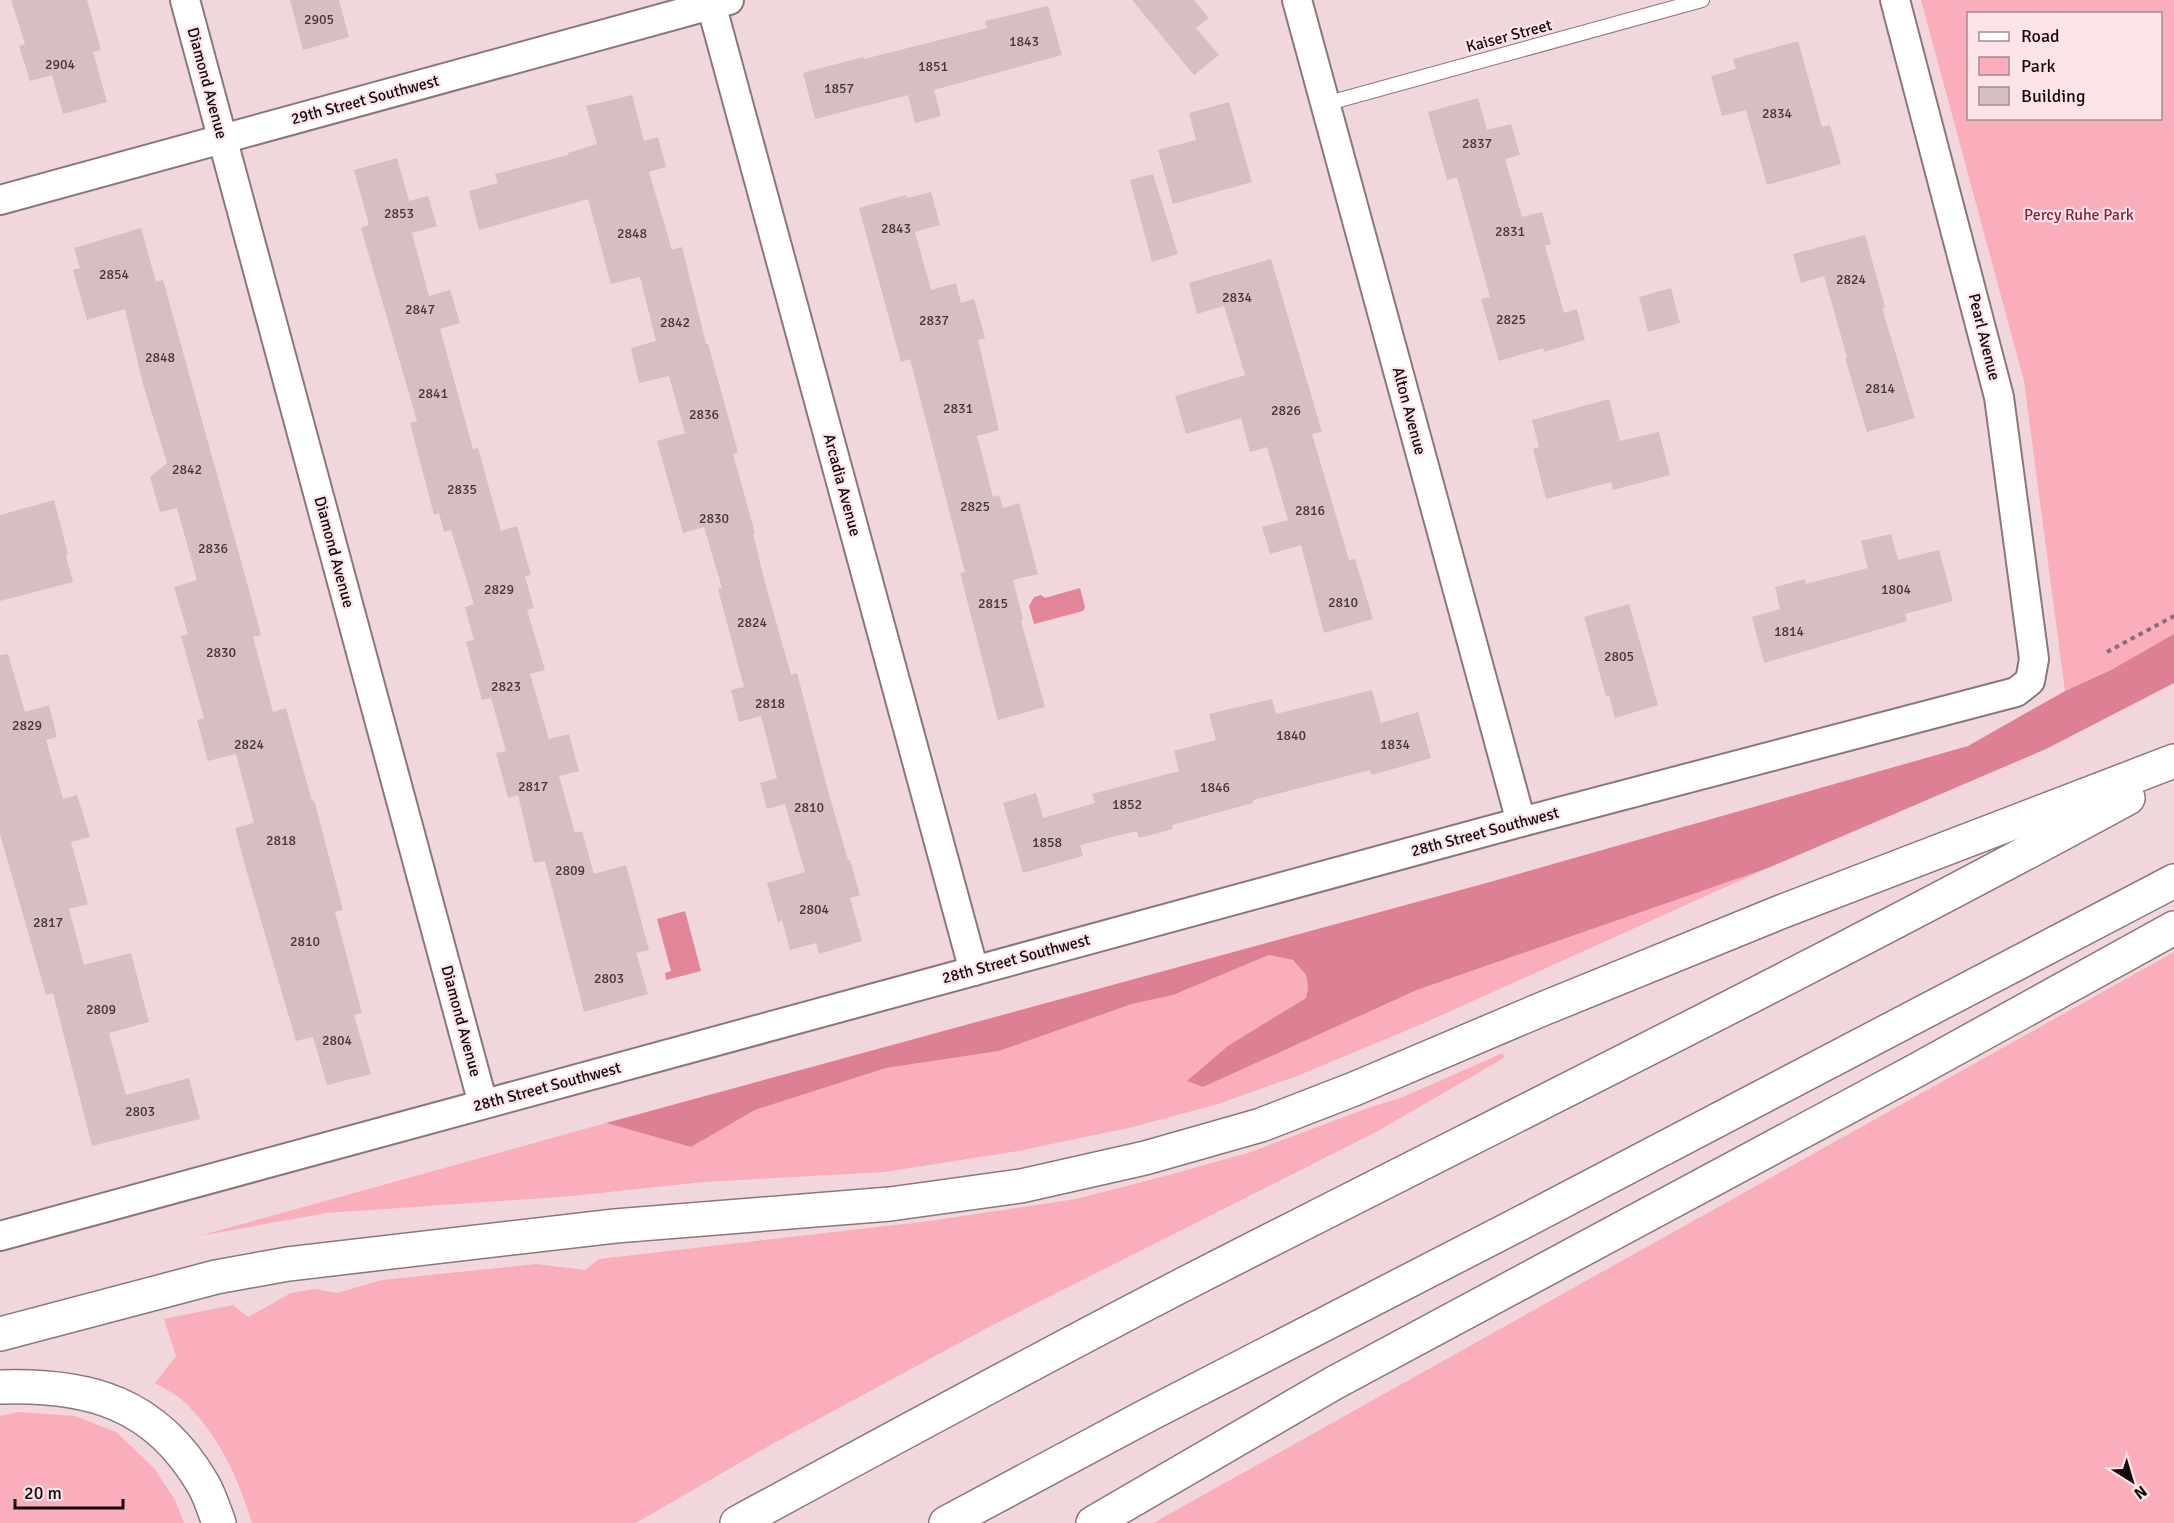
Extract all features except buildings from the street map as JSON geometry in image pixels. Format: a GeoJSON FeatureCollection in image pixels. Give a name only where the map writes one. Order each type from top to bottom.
{"type":"FeatureCollection","features":[{"type":"Feature","properties":{"kind":"highway"},"geometry":{"type":"LineString","coordinates":[[0,1334],[216,1277],[288,1264],[615,1226],[890,1204],[1021,1186],[1145,1158],[1261,1125],[1772,916],[2174,762]]}},
{"type":"Feature","properties":{"kind":"highway"},"geometry":{"type":"LineString","coordinates":[[738,1523],[1192,1280],[1717,1015],[1992,872],[2174,773]]}},
{"type":"Feature","properties":{"kind":"highway"},"geometry":{"type":"LineString","coordinates":[[946,1523],[1148,1415],[1519,1224],[2174,881]]}},
{"type":"Feature","properties":{"kind":"highway"},"geometry":{"type":"LineString","coordinates":[[1093,1523],[1334,1383],[1904,1077],[2174,928]]}},
{"type":"Feature","properties":{"kind":"highway"},"geometry":{"type":"LineString","coordinates":[[0,1387],[36,1386],[81,1391],[123,1406],[155,1427],[179,1449],[204,1486],[219,1523]]}},
{"type":"Feature","properties":{"kind":"highway"},"geometry":{"type":"LineString","coordinates":[[971,1523],[1148,1415]]}},
{"type":"Feature","properties":{"kind":"street","name":"Diamond Avenue"},"geometry":{"type":"LineString","coordinates":[[185,0],[483,1104]]}},
{"type":"Feature","properties":{"kind":"street","name":"Alton Avenue"},"geometry":{"type":"LineString","coordinates":[[1297,0],[1521,822]]}},
{"type":"Feature","properties":{"kind":"street","name":"Pearl Avenue"},"geometry":{"type":"LineString","coordinates":[[1895,0],[1999,397],[2034,659],[2030,681]]}},
{"type":"Feature","properties":{"kind":"street","name":"29th Street Southwest"},"geometry":{"type":"LineString","coordinates":[[0,200],[717,2]]}},
{"type":"Feature","properties":{"kind":"street","name":"Arcadia Avenue"},"geometry":{"type":"LineString","coordinates":[[717,2],[974,971]]}},
{"type":"Feature","properties":{"kind":"street","name":"28th Street Southwest"},"geometry":{"type":"LineString","coordinates":[[0,1236],[1521,822],[2016,692],[2030,681]]}},
{"type":"Feature","properties":{"kind":"lane","name":"Kaiser Street"},"geometry":{"type":"LineString","coordinates":[[1325,104],[1702,0]]}},
{"type":"Feature","properties":{"kind":"path"},"geometry":{"type":"LineString","coordinates":[[2107,652],[2174,616]]}},
{"type":"Feature","properties":{"kind":"green space","name":"Percy Ruhe Park"},"geometry":{"type":"Polygon","coordinates":[[[1921,0],[2174,0],[2174,634],[2111,670],[2065,691],[2024,381],[1921,0]]]}},
{"type":"Feature","properties":{"kind":"green space"},"geometry":{"type":"Polygon","coordinates":[[[1768,868],[1422,1024],[1297,1076],[1218,1104],[1133,1127],[1018,1151],[884,1172],[703,1182],[572,1196],[327,1213],[199,1236],[606,1123],[691,1147],[755,1110],[886,1068],[999,1051],[1132,1004],[1173,995],[1269,955],[1293,960],[1306,975],[1308,987],[1306,998],[1229,1045],[1188,1081],[1203,1087],[1417,990],[1768,868]]]}},
{"type":"Feature","properties":{"kind":"green space"},"geometry":{"type":"Polygon","coordinates":[[[2174,952],[2174,1523],[1154,1523],[1164,1517],[2174,952]]]}},
{"type":"Feature","properties":{"kind":"green space"},"geometry":{"type":"Polygon","coordinates":[[[1503,1053],[1504,1058],[1376,1132],[987,1328],[774,1443],[636,1523],[252,1523],[233,1473],[216,1441],[182,1400],[155,1383],[176,1356],[164,1319],[233,1305],[248,1317],[291,1293],[315,1289],[337,1293],[382,1280],[536,1264],[585,1270],[599,1259],[930,1221],[1076,1199],[1251,1152],[1403,1097],[1503,1053]]]}},
{"type":"Feature","properties":{"kind":"green space"},"geometry":{"type":"Polygon","coordinates":[[[20,1412],[75,1416],[116,1432],[154,1468],[175,1500],[184,1523],[0,1523],[0,1416],[20,1412]]]}},
{"type":"Feature","properties":{"kind":"shaded area"},"geometry":{"type":"Polygon","coordinates":[[[1080,588],[1085,607],[1083,611],[1034,624],[1029,606],[1034,597],[1041,595],[1045,598],[1080,588]]]}},
{"type":"Feature","properties":{"kind":"shaded area"},"geometry":{"type":"Polygon","coordinates":[[[2174,634],[2174,683],[2046,749],[1768,868],[1417,990],[1203,1087],[1187,1081],[1229,1045],[1306,998],[1308,987],[1306,975],[1293,960],[1269,955],[1173,995],[1132,1004],[999,1051],[886,1068],[755,1110],[691,1147],[606,1123],[1490,882],[1968,746],[2065,691],[2111,670],[2174,634]]]}},
{"type":"Feature","properties":{"kind":"shaded area"},"geometry":{"type":"Polygon","coordinates":[[[685,911],[701,971],[666,980],[665,973],[671,971],[657,919],[685,911]]]}}]}
